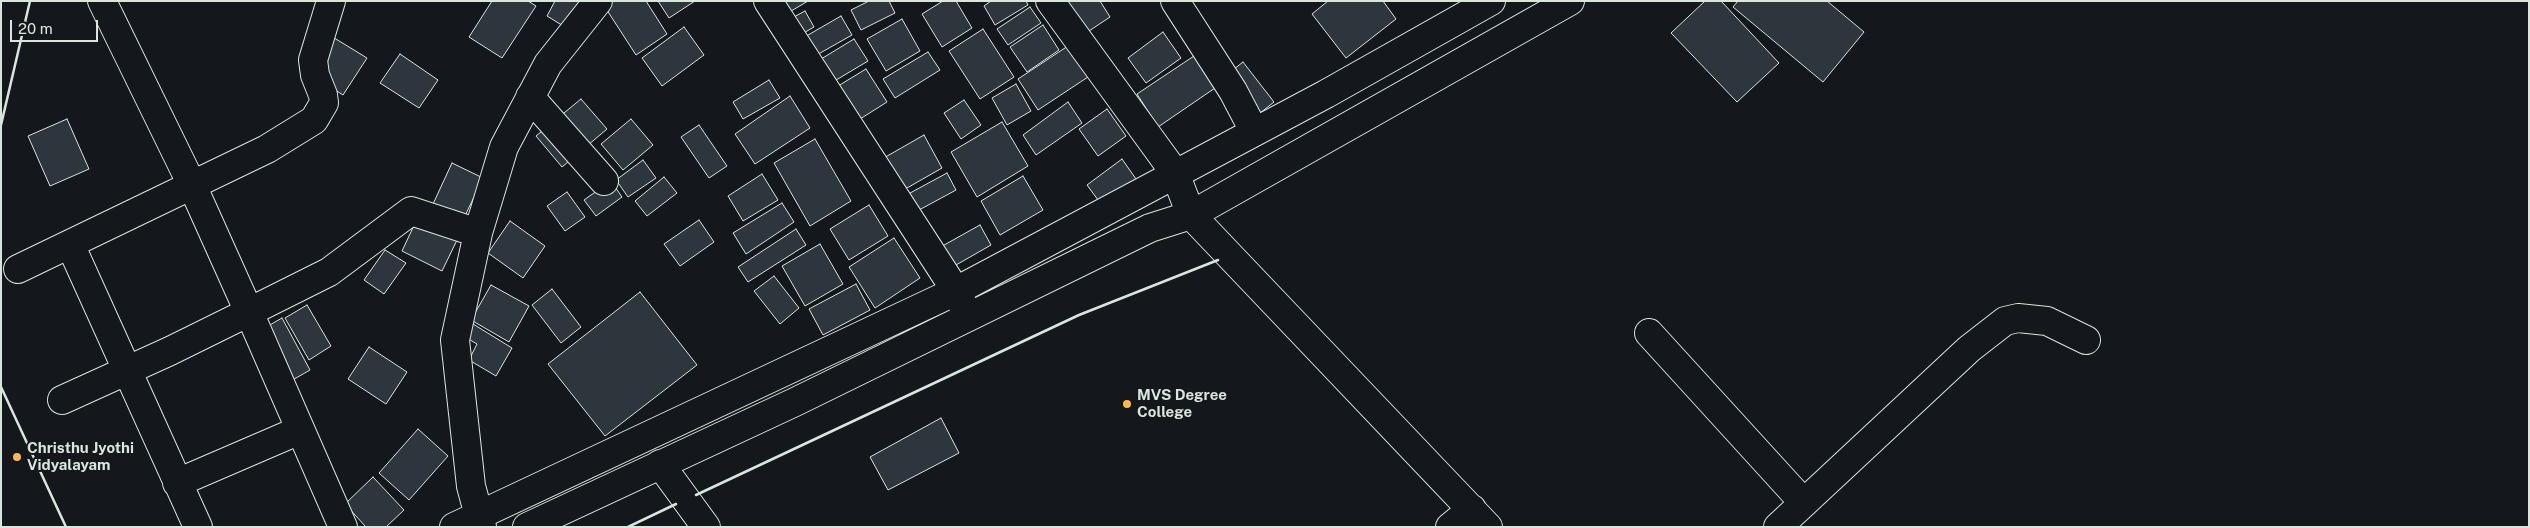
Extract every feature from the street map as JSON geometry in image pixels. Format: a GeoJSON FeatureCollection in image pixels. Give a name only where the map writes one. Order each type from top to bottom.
{"type":"FeatureCollection","features":[{"type":"Feature","properties":{"kind":"street"},"geometry":{"type":"LineString","coordinates":[[102,1],[192,185],[343,527]]}},
{"type":"Feature","properties":{"kind":"street"},"geometry":{"type":"LineString","coordinates":[[18,269],[267,149],[314,120],[321,112],[323,95],[314,74],[313,60],[330,1]]}},
{"type":"Feature","properties":{"kind":"street"},"geometry":{"type":"LineString","coordinates":[[481,521],[471,486],[455,340],[478,233],[504,147],[548,64],[598,1]]}},
{"type":"Feature","properties":{"kind":"street"},"geometry":{"type":"LineString","coordinates":[[768,1],[956,291],[969,316]]}},
{"type":"Feature","properties":{"kind":"street"},"geometry":{"type":"LineString","coordinates":[[1050,1],[1175,173],[1191,215],[1480,518],[1450,527]]}},
{"type":"Feature","properties":{"kind":"street"},"geometry":{"type":"LineString","coordinates":[[1175,1],[1233,91],[1254,131]]}},
{"type":"Feature","properties":{"kind":"street"},"geometry":{"type":"LineString","coordinates":[[454,527],[481,521],[956,291],[1326,94],[1491,1]]}},
{"type":"Feature","properties":{"kind":"street"},"geometry":{"type":"LineString","coordinates":[[527,527],[795,402],[1150,228],[1191,215],[1570,1]]}},
{"type":"Feature","properties":{"kind":"street"},"geometry":{"type":"LineString","coordinates":[[530,97],[604,181]]}},
{"type":"Feature","properties":{"kind":"street"},"geometry":{"type":"LineString","coordinates":[[62,400],[126,371],[329,272],[410,210],[478,233]]}},
{"type":"Feature","properties":{"kind":"street"},"geometry":{"type":"LineString","coordinates":[[70,244],[198,527]]}},
{"type":"Feature","properties":{"kind":"street"},"geometry":{"type":"LineString","coordinates":[[1778,527],[1969,349],[2006,321],[2018,318],[2047,321],[2086,340]]}},
{"type":"Feature","properties":{"kind":"street"},"geometry":{"type":"LineString","coordinates":[[1648,333],[1804,503]]}},
{"type":"Feature","properties":{"kind":"street"},"geometry":{"type":"LineString","coordinates":[[178,483],[300,430]]}},
{"type":"Feature","properties":{"kind":"street"},"geometry":{"type":"LineString","coordinates":[[660,464],[706,527]]}},
{"type":"Feature","properties":{"kind":"building"},"geometry":{"type":"Polygon","coordinates":[[[492,1],[528,1],[536,6],[502,58],[469,37],[492,1]]]}},
{"type":"Feature","properties":{"kind":"building"},"geometry":{"type":"Polygon","coordinates":[[[555,1],[581,1],[565,27],[547,16],[555,1]]]}},
{"type":"Feature","properties":{"kind":"building"},"geometry":{"type":"Polygon","coordinates":[[[601,1],[646,1],[667,34],[636,55],[601,1]]]}},
{"type":"Feature","properties":{"kind":"building"},"geometry":{"type":"Polygon","coordinates":[[[658,1],[695,1],[669,18],[658,1]]]}},
{"type":"Feature","properties":{"kind":"building"},"geometry":{"type":"Polygon","coordinates":[[[765,1],[808,1],[776,20],[765,1]]]}},
{"type":"Feature","properties":{"kind":"building"},"geometry":{"type":"Polygon","coordinates":[[[869,1],[889,1],[895,13],[861,30],[851,10],[869,1]]]}},
{"type":"Feature","properties":{"kind":"building"},"geometry":{"type":"Polygon","coordinates":[[[943,1],[956,1],[972,28],[942,47],[922,14],[943,1]]]}},
{"type":"Feature","properties":{"kind":"building"},"geometry":{"type":"Polygon","coordinates":[[[991,1],[1026,1],[1028,5],[995,25],[984,6],[991,1]]]}},
{"type":"Feature","properties":{"kind":"building"},"geometry":{"type":"Polygon","coordinates":[[[1064,1],[1100,1],[1110,17],[1086,33],[1064,1]]]}},
{"type":"Feature","properties":{"kind":"building"},"geometry":{"type":"Polygon","coordinates":[[[1328,1],[1383,1],[1396,19],[1346,58],[1312,14],[1328,1]]]}},
{"type":"Feature","properties":{"kind":"building"},"geometry":{"type":"Polygon","coordinates":[[[1705,1],[1721,1],[1779,63],[1737,102],[1671,33],[1705,1]]]}},
{"type":"Feature","properties":{"kind":"building"},"geometry":{"type":"Polygon","coordinates":[[[1738,1],[1827,1],[1864,32],[1823,82],[1733,7],[1738,1]]]}},
{"type":"Feature","properties":{"kind":"building"},"geometry":{"type":"Polygon","coordinates":[[[1030,7],[1041,23],[1008,45],[997,29],[1030,7]]]}},
{"type":"Feature","properties":{"kind":"building"},"geometry":{"type":"Polygon","coordinates":[[[805,11],[814,27],[788,42],[779,25],[805,11]]]}},
{"type":"Feature","properties":{"kind":"building"},"geometry":{"type":"Polygon","coordinates":[[[841,16],[852,35],[799,65],[789,46],[841,16]]]}},
{"type":"Feature","properties":{"kind":"building"},"geometry":{"type":"Polygon","coordinates":[[[902,19],[920,51],[886,71],[867,39],[902,19]]]}},
{"type":"Feature","properties":{"kind":"building"},"geometry":{"type":"Polygon","coordinates":[[[1043,25],[1059,50],[1027,72],[1010,47],[1043,25]]]}},
{"type":"Feature","properties":{"kind":"building"},"geometry":{"type":"Polygon","coordinates":[[[684,27],[704,55],[662,86],[642,58],[684,27]]]}},
{"type":"Feature","properties":{"kind":"building"},"geometry":{"type":"Polygon","coordinates":[[[983,29],[1014,77],[980,99],[949,51],[983,29]]]}},
{"type":"Feature","properties":{"kind":"building"},"geometry":{"type":"Polygon","coordinates":[[[1163,32],[1181,58],[1146,83],[1128,58],[1163,32]]]}},
{"type":"Feature","properties":{"kind":"building"},"geometry":{"type":"Polygon","coordinates":[[[331,36],[367,58],[343,95],[307,72],[331,36]]]}},
{"type":"Feature","properties":{"kind":"building"},"geometry":{"type":"Polygon","coordinates":[[[854,39],[868,61],[816,92],[803,70],[854,39]]]}},
{"type":"Feature","properties":{"kind":"building"},"geometry":{"type":"Polygon","coordinates":[[[1071,44],[1091,75],[1038,110],[1018,79],[1071,44]]]}},
{"type":"Feature","properties":{"kind":"building"},"geometry":{"type":"Polygon","coordinates":[[[928,52],[940,70],[895,98],[883,79],[928,52]]]}},
{"type":"Feature","properties":{"kind":"building"},"geometry":{"type":"Polygon","coordinates":[[[400,54],[438,80],[419,108],[380,83],[400,54]]]}},
{"type":"Feature","properties":{"kind":"building"},"geometry":{"type":"Polygon","coordinates":[[[1194,56],[1215,88],[1158,127],[1137,94],[1194,56]]]}},
{"type":"Feature","properties":{"kind":"building"},"geometry":{"type":"Polygon","coordinates":[[[1243,62],[1274,102],[1255,117],[1224,77],[1243,62]]]}},
{"type":"Feature","properties":{"kind":"building"},"geometry":{"type":"Polygon","coordinates":[[[866,69],[887,102],[841,131],[820,97],[866,69]]]}},
{"type":"Feature","properties":{"kind":"building"},"geometry":{"type":"Polygon","coordinates":[[[769,80],[780,98],[743,119],[733,102],[769,80]]]}},
{"type":"Feature","properties":{"kind":"building"},"geometry":{"type":"Polygon","coordinates":[[[1016,84],[1031,111],[1007,125],[992,98],[1016,84]]]}},
{"type":"Feature","properties":{"kind":"building"},"geometry":{"type":"Polygon","coordinates":[[[790,96],[810,128],[755,164],[735,134],[790,96]]]}},
{"type":"Feature","properties":{"kind":"building"},"geometry":{"type":"Polygon","coordinates":[[[581,99],[607,129],[562,167],[536,136],[581,99]]]}},
{"type":"Feature","properties":{"kind":"building"},"geometry":{"type":"Polygon","coordinates":[[[964,100],[981,125],[961,139],[944,113],[964,100]]]}},
{"type":"Feature","properties":{"kind":"building"},"geometry":{"type":"Polygon","coordinates":[[[1068,102],[1082,123],[1036,155],[1023,135],[1068,102]]]}},
{"type":"Feature","properties":{"kind":"building"},"geometry":{"type":"Polygon","coordinates":[[[1107,109],[1126,136],[1098,156],[1079,129],[1107,109]]]}},
{"type":"Feature","properties":{"kind":"building"},"geometry":{"type":"Polygon","coordinates":[[[67,119],[89,169],[50,186],[28,136],[67,119]]]}},
{"type":"Feature","properties":{"kind":"building"},"geometry":{"type":"Polygon","coordinates":[[[631,119],[653,145],[623,170],[601,144],[631,119]]]}},
{"type":"Feature","properties":{"kind":"building"},"geometry":{"type":"Polygon","coordinates":[[[1002,122],[1028,166],[977,197],[951,152],[1002,122]]]}},
{"type":"Feature","properties":{"kind":"building"},"geometry":{"type":"Polygon","coordinates":[[[699,125],[727,166],[709,178],[681,137],[699,125]]]}},
{"type":"Feature","properties":{"kind":"building"},"geometry":{"type":"Polygon","coordinates":[[[924,135],[942,168],[900,192],[882,159],[924,135]]]}},
{"type":"Feature","properties":{"kind":"building"},"geometry":{"type":"Polygon","coordinates":[[[815,139],[851,201],[810,226],[774,163],[815,139]]]}},
{"type":"Feature","properties":{"kind":"building"},"geometry":{"type":"Polygon","coordinates":[[[1122,159],[1136,179],[1101,204],[1087,185],[1122,159]]]}},
{"type":"Feature","properties":{"kind":"building"},"geometry":{"type":"Polygon","coordinates":[[[643,160],[656,178],[628,197],[616,180],[643,160]]]}},
{"type":"Feature","properties":{"kind":"building"},"geometry":{"type":"Polygon","coordinates":[[[452,163],[483,178],[464,218],[433,204],[452,163]]]}},
{"type":"Feature","properties":{"kind":"building"},"geometry":{"type":"Polygon","coordinates":[[[947,173],[956,190],[908,216],[899,199],[947,173]]]}},
{"type":"Feature","properties":{"kind":"building"},"geometry":{"type":"Polygon","coordinates":[[[762,174],[778,200],[743,221],[728,196],[762,174]]]}},
{"type":"Feature","properties":{"kind":"building"},"geometry":{"type":"Polygon","coordinates":[[[1023,176],[1043,210],[1000,235],[981,201],[1023,176]]]}},
{"type":"Feature","properties":{"kind":"building"},"geometry":{"type":"Polygon","coordinates":[[[664,177],[677,193],[647,216],[635,201],[664,177]]]}},
{"type":"Feature","properties":{"kind":"building"},"geometry":{"type":"Polygon","coordinates":[[[611,181],[622,197],[596,216],[584,200],[611,181]]]}},
{"type":"Feature","properties":{"kind":"building"},"geometry":{"type":"Polygon","coordinates":[[[567,192],[585,217],[565,231],[547,206],[567,192]]]}},
{"type":"Feature","properties":{"kind":"building"},"geometry":{"type":"Polygon","coordinates":[[[782,203],[794,222],[746,254],[733,233],[782,203]]]}},
{"type":"Feature","properties":{"kind":"building"},"geometry":{"type":"Polygon","coordinates":[[[869,205],[888,236],[849,260],[830,229],[869,205]]]}},
{"type":"Feature","properties":{"kind":"building"},"geometry":{"type":"Polygon","coordinates":[[[418,217],[459,236],[442,271],[402,251],[418,217]]]}},
{"type":"Feature","properties":{"kind":"building"},"geometry":{"type":"Polygon","coordinates":[[[699,220],[714,242],[680,266],[664,244],[699,220]]]}},
{"type":"Feature","properties":{"kind":"building"},"geometry":{"type":"Polygon","coordinates":[[[510,221],[545,246],[523,278],[488,253],[510,221]]]}},
{"type":"Feature","properties":{"kind":"building"},"geometry":{"type":"Polygon","coordinates":[[[980,225],[991,245],[949,269],[937,249],[980,225]]]}},
{"type":"Feature","properties":{"kind":"building"},"geometry":{"type":"Polygon","coordinates":[[[796,229],[806,245],[748,282],[738,267],[796,229]]]}},
{"type":"Feature","properties":{"kind":"building"},"geometry":{"type":"Polygon","coordinates":[[[894,238],[920,278],[875,308],[849,267],[894,238]]]}},
{"type":"Feature","properties":{"kind":"building"},"geometry":{"type":"Polygon","coordinates":[[[820,244],[843,284],[805,306],[782,266],[820,244]]]}},
{"type":"Feature","properties":{"kind":"building"},"geometry":{"type":"Polygon","coordinates":[[[385,250],[406,263],[384,294],[364,280],[385,250]]]}},
{"type":"Feature","properties":{"kind":"building"},"geometry":{"type":"Polygon","coordinates":[[[774,276],[799,308],[780,324],[754,291],[774,276]]]}},
{"type":"Feature","properties":{"kind":"building"},"geometry":{"type":"Polygon","coordinates":[[[856,284],[870,310],[823,335],[809,309],[856,284]]]}},
{"type":"Feature","properties":{"kind":"building"},"geometry":{"type":"Polygon","coordinates":[[[491,285],[529,306],[509,342],[471,320],[491,285]]]}},
{"type":"Feature","properties":{"kind":"building"},"geometry":{"type":"Polygon","coordinates":[[[552,289],[581,327],[561,343],[532,305],[552,289]]]}},
{"type":"Feature","properties":{"kind":"building"},"geometry":{"type":"Polygon","coordinates":[[[640,292],[697,365],[605,436],[548,364],[640,292]]]}},
{"type":"Feature","properties":{"kind":"building"},"geometry":{"type":"Polygon","coordinates":[[[307,305],[331,346],[309,360],[285,318],[307,305]]]}},
{"type":"Feature","properties":{"kind":"building"},"geometry":{"type":"Polygon","coordinates":[[[282,318],[310,370],[289,382],[261,330],[282,318]]]}},
{"type":"Feature","properties":{"kind":"building"},"geometry":{"type":"Polygon","coordinates":[[[473,324],[512,348],[496,376],[469,360],[477,344],[465,337],[473,324]]]}},
{"type":"Feature","properties":{"kind":"building"},"geometry":{"type":"Polygon","coordinates":[[[369,347],[407,372],[386,404],[348,379],[369,347]]]}},
{"type":"Feature","properties":{"kind":"building"},"geometry":{"type":"Polygon","coordinates":[[[941,418],[959,453],[888,490],[870,457],[941,418]]]}},
{"type":"Feature","properties":{"kind":"building"},"geometry":{"type":"Polygon","coordinates":[[[418,429],[448,456],[409,500],[379,473],[418,429]]]}},
{"type":"Feature","properties":{"kind":"building"},"geometry":{"type":"Polygon","coordinates":[[[373,477],[404,510],[386,527],[366,527],[345,504],[373,477]]]}},
{"type":"Feature","properties":{"kind":"wall"},"geometry":{"type":"LineString","coordinates":[[1,125],[30,1]]}},
{"type":"Feature","properties":{"kind":"wall"},"geometry":{"type":"LineString","coordinates":[[696,495],[1079,315],[1218,260]]}},
{"type":"Feature","properties":{"kind":"wall"},"geometry":{"type":"LineString","coordinates":[[1,387],[66,527]]}},
{"type":"Feature","properties":{"kind":"wall"},"geometry":{"type":"LineString","coordinates":[[628,527],[676,504]]}},
{"type":"Feature","properties":{"kind":"place","name":"MVS Degree College"},"geometry":{"type":"Point","coordinates":[1127,404]}},
{"type":"Feature","properties":{"kind":"place","name":"Christhu Jyothi Vidyalayam"},"geometry":{"type":"Point","coordinates":[17,457]}}]}
